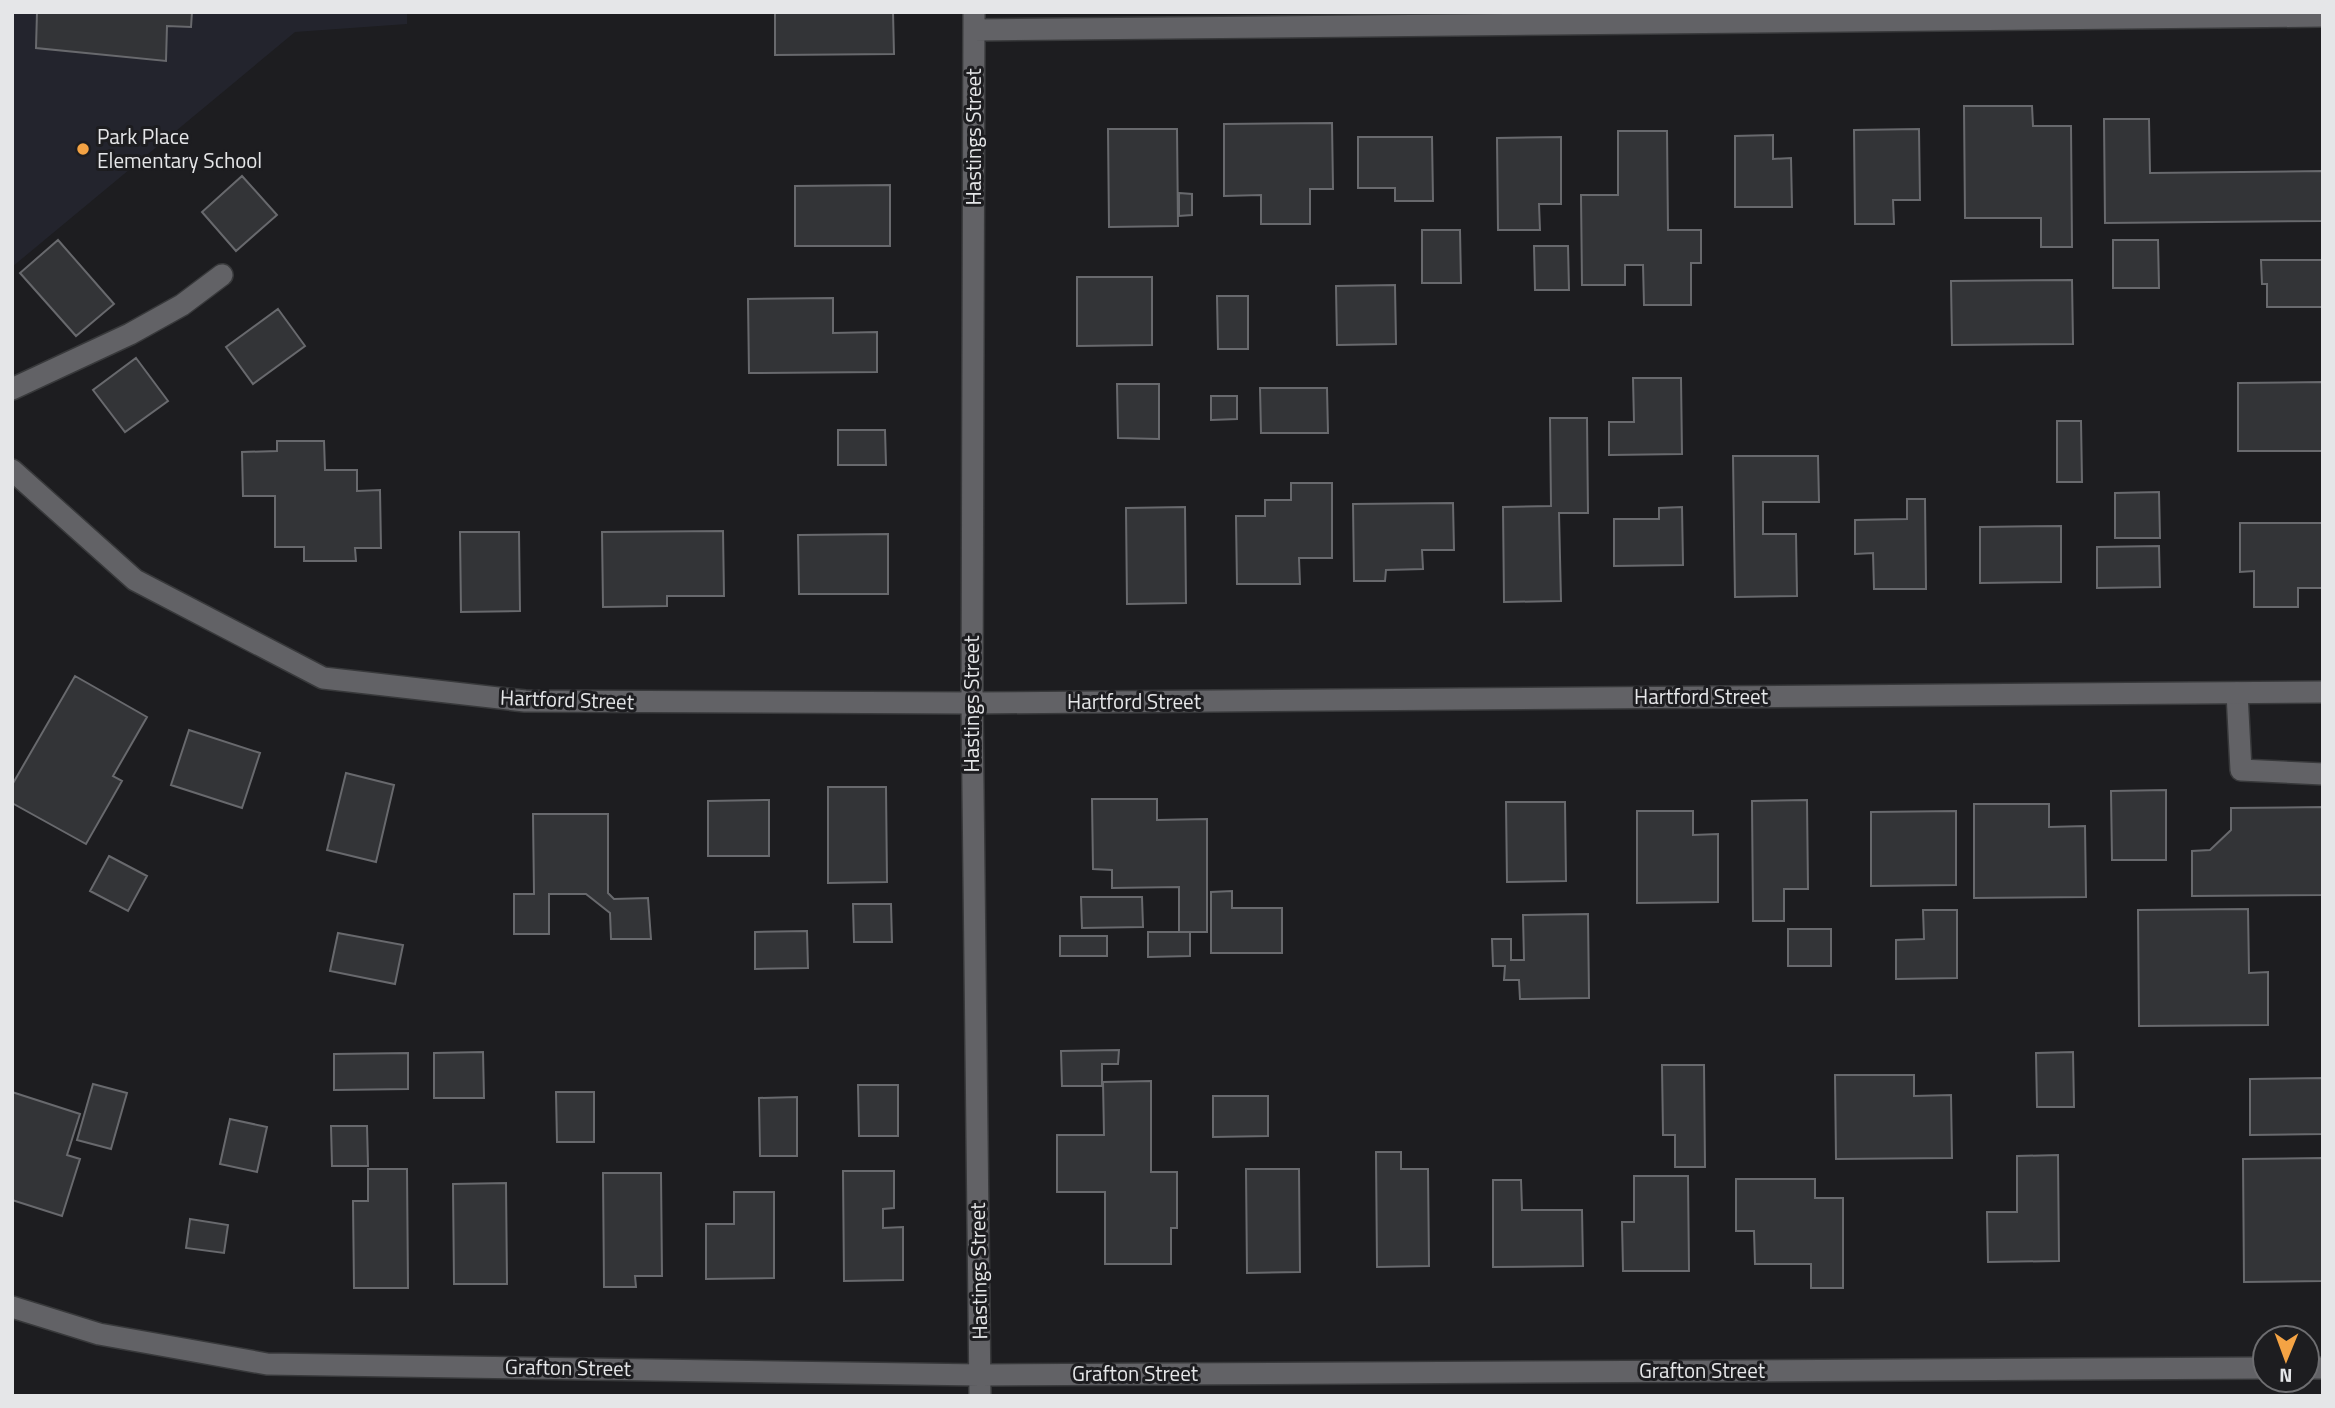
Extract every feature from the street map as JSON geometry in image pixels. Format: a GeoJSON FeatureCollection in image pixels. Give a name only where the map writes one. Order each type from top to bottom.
{"type":"FeatureCollection","features":[{"type":"Feature","properties":{"kind":"street"},"geometry":{"type":"LineString","coordinates":[[974,21],[2323,16]]}},
{"type":"Feature","properties":{"kind":"street","name":"Hastings Street"},"geometry":{"type":"LineString","coordinates":[[974,21],[972,703],[980,1385]]}},
{"type":"Feature","properties":{"kind":"street"},"geometry":{"type":"LineString","coordinates":[[12,389],[183,306],[222,275]]}},
{"type":"Feature","properties":{"kind":"street","name":"Hartford Street"},"geometry":{"type":"LineString","coordinates":[[12,470],[135,580],[323,678],[525,701],[972,703],[2323,692]]}},
{"type":"Feature","properties":{"kind":"street"},"geometry":{"type":"LineString","coordinates":[[2236,693],[2241,769],[2323,774]]}},
{"type":"Feature","properties":{"kind":"street","name":"Grafton Street"},"geometry":{"type":"LineString","coordinates":[[12,1307],[99,1334],[267,1364],[980,1385],[2251,1368]]}},
{"type":"Feature","properties":{"kind":"shaded area","name":"Park Place Elementary School"},"geometry":{"type":"Polygon","coordinates":[[[12,12],[407,12],[407,24],[295,32],[12,267],[12,12]]]}},
{"type":"Feature","properties":{"kind":"building"},"geometry":{"type":"Polygon","coordinates":[[[37,12],[192,12],[191,27],[167,26],[166,61],[36,48],[37,12]]]}},
{"type":"Feature","properties":{"kind":"building"},"geometry":{"type":"Polygon","coordinates":[[[775,12],[893,12],[894,54],[775,55],[775,12]]]}},
{"type":"Feature","properties":{"kind":"building"},"geometry":{"type":"Polygon","coordinates":[[[1964,106],[2032,106],[2033,126],[2071,126],[2072,247],[2041,247],[2041,218],[1965,218],[1964,106]]]}},
{"type":"Feature","properties":{"kind":"building"},"geometry":{"type":"Polygon","coordinates":[[[2104,119],[2149,119],[2150,173],[2323,171],[2323,221],[2105,223],[2104,119]]]}},
{"type":"Feature","properties":{"kind":"building"},"geometry":{"type":"Polygon","coordinates":[[[1332,123],[1333,189],[1310,189],[1310,224],[1261,224],[1261,195],[1224,196],[1224,124],[1332,123]]]}},
{"type":"Feature","properties":{"kind":"building"},"geometry":{"type":"Polygon","coordinates":[[[1108,129],[1177,129],[1178,226],[1109,227],[1108,129]]]}},
{"type":"Feature","properties":{"kind":"building"},"geometry":{"type":"Polygon","coordinates":[[[1919,129],[1920,200],[1893,200],[1894,224],[1855,224],[1854,130],[1919,129]]]}},
{"type":"Feature","properties":{"kind":"building"},"geometry":{"type":"Polygon","coordinates":[[[1618,131],[1667,131],[1668,230],[1701,230],[1701,263],[1691,263],[1691,305],[1644,305],[1643,265],[1625,265],[1625,285],[1582,285],[1581,195],[1618,195],[1618,131]]]}},
{"type":"Feature","properties":{"kind":"building"},"geometry":{"type":"Polygon","coordinates":[[[1773,135],[1773,159],[1791,158],[1792,207],[1735,207],[1735,136],[1773,135]]]}},
{"type":"Feature","properties":{"kind":"building"},"geometry":{"type":"Polygon","coordinates":[[[1358,137],[1432,137],[1433,201],[1395,201],[1395,188],[1358,188],[1358,137]]]}},
{"type":"Feature","properties":{"kind":"building"},"geometry":{"type":"Polygon","coordinates":[[[1561,137],[1561,204],[1539,204],[1540,230],[1498,230],[1497,138],[1561,137]]]}},
{"type":"Feature","properties":{"kind":"building"},"geometry":{"type":"Polygon","coordinates":[[[242,176],[277,215],[236,251],[202,212],[242,176]]]}},
{"type":"Feature","properties":{"kind":"building"},"geometry":{"type":"Polygon","coordinates":[[[890,185],[890,246],[795,246],[795,186],[890,185]]]}},
{"type":"Feature","properties":{"kind":"building"},"geometry":{"type":"Polygon","coordinates":[[[1179,193],[1192,194],[1192,215],[1179,216],[1179,193]]]}},
{"type":"Feature","properties":{"kind":"building"},"geometry":{"type":"Polygon","coordinates":[[[1422,230],[1460,230],[1461,283],[1422,283],[1422,230]]]}},
{"type":"Feature","properties":{"kind":"building"},"geometry":{"type":"Polygon","coordinates":[[[58,240],[114,304],[76,336],[20,273],[58,240]]]}},
{"type":"Feature","properties":{"kind":"building"},"geometry":{"type":"Polygon","coordinates":[[[2113,240],[2158,240],[2159,288],[2113,288],[2113,240]]]}},
{"type":"Feature","properties":{"kind":"building"},"geometry":{"type":"Polygon","coordinates":[[[1534,246],[1568,246],[1569,290],[1535,290],[1534,246]]]}},
{"type":"Feature","properties":{"kind":"building"},"geometry":{"type":"Polygon","coordinates":[[[2261,260],[2323,260],[2323,307],[2267,307],[2267,284],[2262,284],[2261,260]]]}},
{"type":"Feature","properties":{"kind":"building"},"geometry":{"type":"Polygon","coordinates":[[[1077,277],[1152,277],[1152,345],[1077,346],[1077,277]]]}},
{"type":"Feature","properties":{"kind":"building"},"geometry":{"type":"Polygon","coordinates":[[[2072,280],[2073,344],[1952,345],[1951,281],[2072,280]]]}},
{"type":"Feature","properties":{"kind":"building"},"geometry":{"type":"Polygon","coordinates":[[[1395,285],[1396,344],[1337,345],[1336,286],[1395,285]]]}},
{"type":"Feature","properties":{"kind":"building"},"geometry":{"type":"Polygon","coordinates":[[[1217,296],[1248,296],[1248,349],[1218,349],[1217,296]]]}},
{"type":"Feature","properties":{"kind":"building"},"geometry":{"type":"Polygon","coordinates":[[[833,298],[833,333],[877,332],[877,372],[749,373],[748,299],[833,298]]]}},
{"type":"Feature","properties":{"kind":"building"},"geometry":{"type":"Polygon","coordinates":[[[278,309],[305,346],[253,384],[226,347],[278,309]]]}},
{"type":"Feature","properties":{"kind":"building"},"geometry":{"type":"Polygon","coordinates":[[[136,358],[168,401],[125,432],[93,390],[136,358]]]}},
{"type":"Feature","properties":{"kind":"building"},"geometry":{"type":"Polygon","coordinates":[[[1633,378],[1681,378],[1682,454],[1609,455],[1609,422],[1634,422],[1633,378]]]}},
{"type":"Feature","properties":{"kind":"building"},"geometry":{"type":"Polygon","coordinates":[[[2323,382],[2323,451],[2238,451],[2238,383],[2323,382]]]}},
{"type":"Feature","properties":{"kind":"building"},"geometry":{"type":"Polygon","coordinates":[[[1117,384],[1159,384],[1159,439],[1118,438],[1117,384]]]}},
{"type":"Feature","properties":{"kind":"building"},"geometry":{"type":"Polygon","coordinates":[[[1260,388],[1327,388],[1328,433],[1261,433],[1260,388]]]}},
{"type":"Feature","properties":{"kind":"building"},"geometry":{"type":"Polygon","coordinates":[[[1211,396],[1237,396],[1237,419],[1211,420],[1211,396]]]}},
{"type":"Feature","properties":{"kind":"building"},"geometry":{"type":"Polygon","coordinates":[[[1550,418],[1587,418],[1588,513],[1559,513],[1561,601],[1504,602],[1503,507],[1551,506],[1550,418]]]}},
{"type":"Feature","properties":{"kind":"building"},"geometry":{"type":"Polygon","coordinates":[[[2057,421],[2081,421],[2082,482],[2057,482],[2057,421]]]}},
{"type":"Feature","properties":{"kind":"building"},"geometry":{"type":"Polygon","coordinates":[[[838,430],[885,430],[886,465],[838,465],[838,430]]]}},
{"type":"Feature","properties":{"kind":"building"},"geometry":{"type":"Polygon","coordinates":[[[277,441],[324,441],[325,470],[357,470],[357,491],[380,490],[381,548],[355,548],[356,561],[304,561],[304,547],[275,547],[275,496],[243,496],[242,452],[277,451],[277,441]]]}},
{"type":"Feature","properties":{"kind":"building"},"geometry":{"type":"Polygon","coordinates":[[[1733,456],[1818,456],[1819,502],[1763,502],[1763,534],[1796,534],[1797,596],[1735,597],[1733,456]]]}},
{"type":"Feature","properties":{"kind":"building"},"geometry":{"type":"Polygon","coordinates":[[[1291,483],[1332,483],[1332,558],[1299,558],[1300,584],[1237,584],[1236,516],[1265,516],[1265,500],[1291,500],[1291,483]]]}},
{"type":"Feature","properties":{"kind":"building"},"geometry":{"type":"Polygon","coordinates":[[[2159,492],[2160,538],[2115,538],[2115,493],[2159,492]]]}},
{"type":"Feature","properties":{"kind":"building"},"geometry":{"type":"Polygon","coordinates":[[[1907,499],[1925,499],[1926,589],[1874,589],[1873,553],[1855,554],[1855,520],[1907,519],[1907,499]]]}},
{"type":"Feature","properties":{"kind":"building"},"geometry":{"type":"Polygon","coordinates":[[[1453,503],[1454,550],[1422,550],[1423,569],[1386,570],[1385,581],[1354,581],[1353,504],[1453,503]]]}},
{"type":"Feature","properties":{"kind":"building"},"geometry":{"type":"Polygon","coordinates":[[[1185,507],[1186,603],[1127,604],[1126,508],[1185,507]]]}},
{"type":"Feature","properties":{"kind":"building"},"geometry":{"type":"Polygon","coordinates":[[[1682,507],[1683,565],[1614,566],[1614,519],[1659,519],[1659,508],[1682,507]]]}},
{"type":"Feature","properties":{"kind":"building"},"geometry":{"type":"Polygon","coordinates":[[[2240,523],[2323,523],[2323,588],[2298,588],[2298,607],[2254,607],[2254,571],[2240,572],[2240,523]]]}},
{"type":"Feature","properties":{"kind":"building"},"geometry":{"type":"Polygon","coordinates":[[[2061,526],[2061,582],[1980,583],[1980,527],[2061,526]]]}},
{"type":"Feature","properties":{"kind":"building"},"geometry":{"type":"Polygon","coordinates":[[[723,531],[724,596],[667,596],[667,606],[603,607],[602,532],[723,531]]]}},
{"type":"Feature","properties":{"kind":"building"},"geometry":{"type":"Polygon","coordinates":[[[460,532],[519,532],[520,611],[461,612],[460,532]]]}},
{"type":"Feature","properties":{"kind":"building"},"geometry":{"type":"Polygon","coordinates":[[[888,534],[888,594],[799,594],[798,535],[888,534]]]}},
{"type":"Feature","properties":{"kind":"building"},"geometry":{"type":"Polygon","coordinates":[[[2159,546],[2160,587],[2097,588],[2097,547],[2159,546]]]}},
{"type":"Feature","properties":{"kind":"building"},"geometry":{"type":"Polygon","coordinates":[[[75,676],[147,717],[113,776],[122,781],[86,844],[12,803],[12,785],[75,676]]]}},
{"type":"Feature","properties":{"kind":"building"},"geometry":{"type":"Polygon","coordinates":[[[189,730],[260,753],[242,808],[171,785],[189,730]]]}},
{"type":"Feature","properties":{"kind":"building"},"geometry":{"type":"Polygon","coordinates":[[[346,773],[394,785],[376,862],[327,850],[346,773]]]}},
{"type":"Feature","properties":{"kind":"building"},"geometry":{"type":"Polygon","coordinates":[[[828,787],[886,787],[887,882],[828,883],[828,787]]]}},
{"type":"Feature","properties":{"kind":"building"},"geometry":{"type":"Polygon","coordinates":[[[2166,790],[2166,860],[2112,860],[2111,791],[2166,790]]]}},
{"type":"Feature","properties":{"kind":"building"},"geometry":{"type":"Polygon","coordinates":[[[1092,799],[1157,799],[1157,820],[1207,819],[1207,932],[1179,932],[1179,887],[1112,888],[1112,870],[1093,869],[1092,799]]]}},
{"type":"Feature","properties":{"kind":"building"},"geometry":{"type":"Polygon","coordinates":[[[769,800],[769,856],[708,856],[708,801],[769,800]]]}},
{"type":"Feature","properties":{"kind":"building"},"geometry":{"type":"Polygon","coordinates":[[[1807,800],[1808,889],[1784,889],[1784,921],[1753,921],[1752,801],[1807,800]]]}},
{"type":"Feature","properties":{"kind":"building"},"geometry":{"type":"Polygon","coordinates":[[[1506,802],[1565,802],[1566,881],[1507,882],[1506,802]]]}},
{"type":"Feature","properties":{"kind":"building"},"geometry":{"type":"Polygon","coordinates":[[[1974,804],[2049,804],[2049,827],[2085,826],[2086,897],[1974,898],[1974,804]]]}},
{"type":"Feature","properties":{"kind":"building"},"geometry":{"type":"Polygon","coordinates":[[[2323,807],[2323,895],[2192,896],[2192,851],[2210,850],[2231,830],[2231,808],[2323,807]]]}},
{"type":"Feature","properties":{"kind":"building"},"geometry":{"type":"Polygon","coordinates":[[[1637,811],[1693,811],[1693,835],[1718,834],[1718,902],[1637,903],[1637,811]]]}},
{"type":"Feature","properties":{"kind":"building"},"geometry":{"type":"Polygon","coordinates":[[[1956,811],[1956,885],[1871,886],[1871,812],[1956,811]]]}},
{"type":"Feature","properties":{"kind":"building"},"geometry":{"type":"Polygon","coordinates":[[[533,814],[608,814],[608,893],[614,899],[648,898],[651,939],[611,939],[610,913],[586,894],[549,894],[549,934],[514,934],[514,894],[534,894],[533,814]]]}},
{"type":"Feature","properties":{"kind":"building"},"geometry":{"type":"Polygon","coordinates":[[[109,856],[147,876],[128,911],[90,891],[109,856]]]}},
{"type":"Feature","properties":{"kind":"building"},"geometry":{"type":"Polygon","coordinates":[[[1232,891],[1232,908],[1282,908],[1282,953],[1211,953],[1211,892],[1232,891]]]}},
{"type":"Feature","properties":{"kind":"building"},"geometry":{"type":"Polygon","coordinates":[[[1081,897],[1142,897],[1143,927],[1082,928],[1081,897]]]}},
{"type":"Feature","properties":{"kind":"building"},"geometry":{"type":"Polygon","coordinates":[[[853,904],[891,904],[892,942],[854,942],[853,904]]]}},
{"type":"Feature","properties":{"kind":"building"},"geometry":{"type":"Polygon","coordinates":[[[2248,909],[2249,973],[2268,972],[2268,1025],[2139,1026],[2138,910],[2248,909]]]}},
{"type":"Feature","properties":{"kind":"building"},"geometry":{"type":"Polygon","coordinates":[[[1923,910],[1957,910],[1957,978],[1896,979],[1896,940],[1924,939],[1923,910]]]}},
{"type":"Feature","properties":{"kind":"building"},"geometry":{"type":"Polygon","coordinates":[[[1588,914],[1589,998],[1520,999],[1519,980],[1504,980],[1505,966],[1493,966],[1492,939],[1511,939],[1511,960],[1524,960],[1523,915],[1588,914]]]}},
{"type":"Feature","properties":{"kind":"building"},"geometry":{"type":"Polygon","coordinates":[[[1788,929],[1831,929],[1831,966],[1788,966],[1788,929]]]}},
{"type":"Feature","properties":{"kind":"building"},"geometry":{"type":"Polygon","coordinates":[[[807,931],[808,968],[755,969],[755,932],[807,931]]]}},
{"type":"Feature","properties":{"kind":"building"},"geometry":{"type":"Polygon","coordinates":[[[1148,932],[1190,932],[1190,956],[1148,957],[1148,932]]]}},
{"type":"Feature","properties":{"kind":"building"},"geometry":{"type":"Polygon","coordinates":[[[338,933],[403,945],[395,984],[330,971],[338,933]]]}},
{"type":"Feature","properties":{"kind":"building"},"geometry":{"type":"Polygon","coordinates":[[[1060,936],[1107,936],[1107,956],[1060,956],[1060,936]]]}},
{"type":"Feature","properties":{"kind":"building"},"geometry":{"type":"Polygon","coordinates":[[[1119,1050],[1118,1064],[1102,1064],[1102,1086],[1062,1086],[1061,1051],[1119,1050]]]}},
{"type":"Feature","properties":{"kind":"building"},"geometry":{"type":"Polygon","coordinates":[[[483,1052],[484,1098],[434,1098],[434,1053],[483,1052]]]}},
{"type":"Feature","properties":{"kind":"building"},"geometry":{"type":"Polygon","coordinates":[[[2073,1052],[2074,1107],[2037,1107],[2036,1053],[2073,1052]]]}},
{"type":"Feature","properties":{"kind":"building"},"geometry":{"type":"Polygon","coordinates":[[[408,1053],[408,1089],[334,1090],[334,1054],[408,1053]]]}},
{"type":"Feature","properties":{"kind":"building"},"geometry":{"type":"Polygon","coordinates":[[[1662,1065],[1704,1065],[1705,1167],[1675,1167],[1675,1135],[1663,1135],[1662,1065]]]}},
{"type":"Feature","properties":{"kind":"building"},"geometry":{"type":"Polygon","coordinates":[[[1835,1075],[1914,1075],[1914,1096],[1951,1095],[1952,1158],[1836,1159],[1835,1075]]]}},
{"type":"Feature","properties":{"kind":"building"},"geometry":{"type":"Polygon","coordinates":[[[2323,1078],[2323,1134],[2250,1135],[2250,1079],[2323,1078]]]}},
{"type":"Feature","properties":{"kind":"building"},"geometry":{"type":"Polygon","coordinates":[[[1151,1081],[1151,1172],[1177,1172],[1177,1228],[1171,1228],[1171,1264],[1105,1264],[1105,1192],[1057,1192],[1057,1135],[1104,1135],[1103,1082],[1151,1081]]]}},
{"type":"Feature","properties":{"kind":"building"},"geometry":{"type":"Polygon","coordinates":[[[93,1084],[127,1093],[111,1149],[77,1140],[93,1084]]]}},
{"type":"Feature","properties":{"kind":"building"},"geometry":{"type":"Polygon","coordinates":[[[858,1085],[898,1085],[898,1136],[859,1136],[858,1085]]]}},
{"type":"Feature","properties":{"kind":"building"},"geometry":{"type":"Polygon","coordinates":[[[12,1092],[80,1114],[67,1155],[80,1159],[62,1216],[12,1200],[12,1092]]]}},
{"type":"Feature","properties":{"kind":"building"},"geometry":{"type":"Polygon","coordinates":[[[556,1092],[594,1092],[594,1142],[557,1142],[556,1092]]]}},
{"type":"Feature","properties":{"kind":"building"},"geometry":{"type":"Polygon","coordinates":[[[1213,1096],[1268,1096],[1268,1136],[1213,1137],[1213,1096]]]}},
{"type":"Feature","properties":{"kind":"building"},"geometry":{"type":"Polygon","coordinates":[[[797,1097],[797,1156],[760,1156],[759,1098],[797,1097]]]}},
{"type":"Feature","properties":{"kind":"building"},"geometry":{"type":"Polygon","coordinates":[[[230,1119],[267,1127],[257,1172],[220,1164],[230,1119]]]}},
{"type":"Feature","properties":{"kind":"building"},"geometry":{"type":"Polygon","coordinates":[[[331,1126],[367,1126],[368,1166],[332,1166],[331,1126]]]}},
{"type":"Feature","properties":{"kind":"building"},"geometry":{"type":"Polygon","coordinates":[[[1376,1152],[1401,1152],[1401,1169],[1428,1169],[1429,1266],[1377,1267],[1376,1152]]]}},
{"type":"Feature","properties":{"kind":"building"},"geometry":{"type":"Polygon","coordinates":[[[2058,1155],[2059,1261],[1988,1262],[1987,1212],[2017,1212],[2017,1156],[2058,1155]]]}},
{"type":"Feature","properties":{"kind":"building"},"geometry":{"type":"Polygon","coordinates":[[[2322,1158],[2323,1281],[2244,1282],[2243,1159],[2322,1158]]]}},
{"type":"Feature","properties":{"kind":"building"},"geometry":{"type":"Polygon","coordinates":[[[368,1169],[407,1169],[408,1288],[354,1288],[353,1201],[368,1201],[368,1169]]]}},
{"type":"Feature","properties":{"kind":"building"},"geometry":{"type":"Polygon","coordinates":[[[1246,1169],[1299,1169],[1300,1272],[1247,1273],[1246,1169]]]}},
{"type":"Feature","properties":{"kind":"building"},"geometry":{"type":"Polygon","coordinates":[[[843,1171],[894,1171],[894,1208],[883,1209],[883,1228],[903,1227],[903,1280],[844,1281],[843,1171]]]}},
{"type":"Feature","properties":{"kind":"building"},"geometry":{"type":"Polygon","coordinates":[[[603,1173],[661,1173],[662,1276],[635,1276],[636,1287],[604,1287],[603,1173]]]}},
{"type":"Feature","properties":{"kind":"building"},"geometry":{"type":"Polygon","coordinates":[[[1634,1176],[1688,1176],[1689,1271],[1623,1271],[1622,1222],[1634,1222],[1634,1176]]]}},
{"type":"Feature","properties":{"kind":"building"},"geometry":{"type":"Polygon","coordinates":[[[1736,1179],[1815,1179],[1815,1198],[1843,1198],[1843,1288],[1811,1288],[1811,1264],[1755,1264],[1754,1231],[1736,1231],[1736,1179]]]}},
{"type":"Feature","properties":{"kind":"building"},"geometry":{"type":"Polygon","coordinates":[[[1493,1180],[1521,1180],[1522,1210],[1582,1210],[1583,1266],[1493,1267],[1493,1180]]]}},
{"type":"Feature","properties":{"kind":"building"},"geometry":{"type":"Polygon","coordinates":[[[506,1183],[507,1284],[454,1284],[453,1184],[506,1183]]]}},
{"type":"Feature","properties":{"kind":"building"},"geometry":{"type":"Polygon","coordinates":[[[734,1192],[774,1192],[774,1278],[706,1279],[706,1224],[734,1224],[734,1192]]]}},
{"type":"Feature","properties":{"kind":"building"},"geometry":{"type":"Polygon","coordinates":[[[190,1219],[228,1225],[224,1253],[186,1248],[190,1219]]]}},
{"type":"Feature","properties":{"kind":"place","name":"Park Place Elementary School"},"geometry":{"type":"Point","coordinates":[83,149]}}]}
